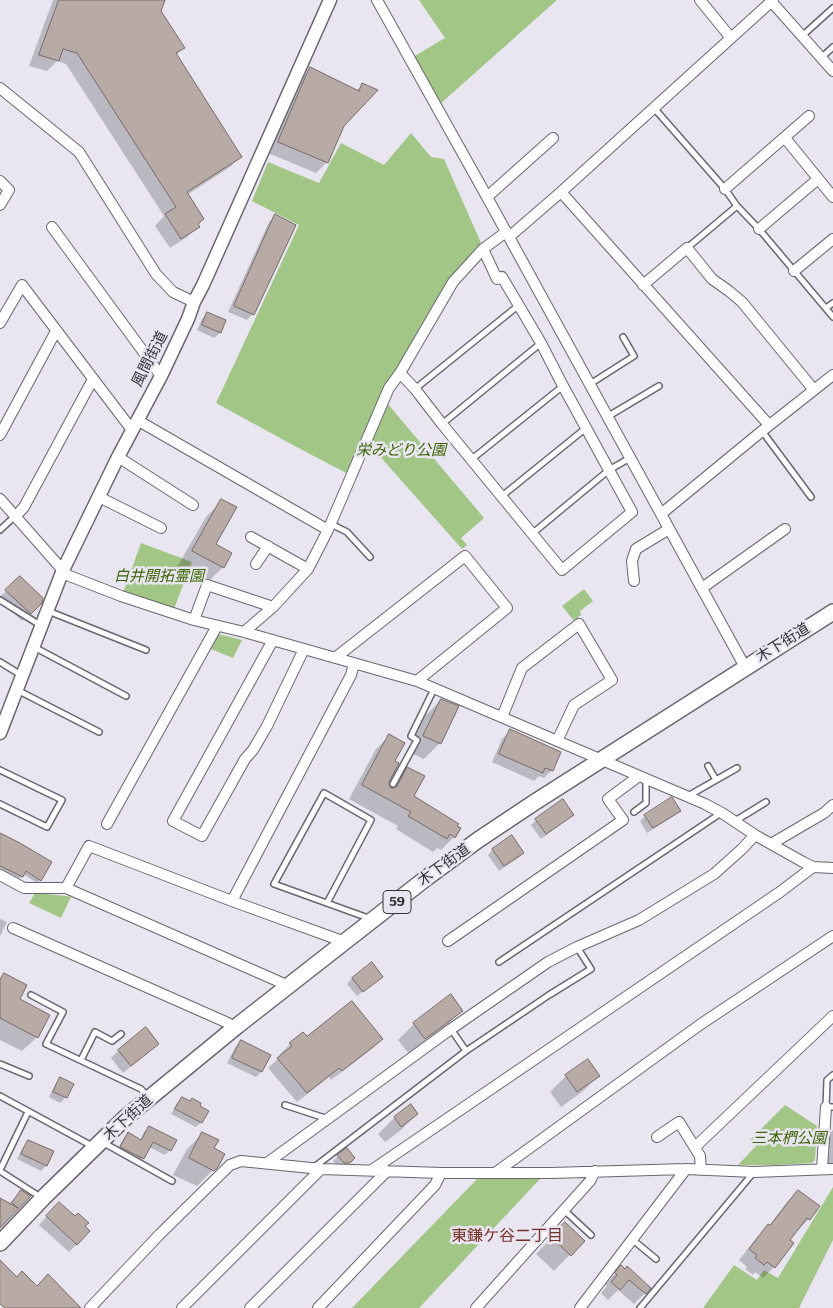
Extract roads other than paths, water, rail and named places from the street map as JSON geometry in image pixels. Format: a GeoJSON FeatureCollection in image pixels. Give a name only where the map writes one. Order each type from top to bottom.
{"type":"FeatureCollection","features":[{"type":"Feature","properties":{"kind":"main road","name":"木下街道"},"geometry":{"type":"LineString","coordinates":[[0,1243],[125,1118],[237,1026],[425,879],[478,840],[535,802],[833,612]]}},
{"type":"Feature","properties":{"kind":"street","name":"風間街道"},"geometry":{"type":"LineString","coordinates":[[0,732],[63,570],[188,319],[330,0]]}},
{"type":"Feature","properties":{"kind":"street"},"geometry":{"type":"LineString","coordinates":[[377,0],[745,667]]}},
{"type":"Feature","properties":{"kind":"street"},"geometry":{"type":"LineString","coordinates":[[700,0],[731,38]]}},
{"type":"Feature","properties":{"kind":"street"},"geometry":{"type":"LineString","coordinates":[[244,632],[273,607],[308,569],[329,526],[389,388],[400,373],[453,282],[483,249],[507,234],[561,192],[772,1],[833,71]]}},
{"type":"Feature","properties":{"kind":"street"},"geometry":{"type":"LineString","coordinates":[[0,88],[79,152],[156,274],[173,292],[194,302]]}},
{"type":"Feature","properties":{"kind":"street"},"geometry":{"type":"LineString","coordinates":[[725,189],[809,116]]}},
{"type":"Feature","properties":{"kind":"street"},"geometry":{"type":"LineString","coordinates":[[487,197],[553,138]]}},
{"type":"Feature","properties":{"kind":"street"},"geometry":{"type":"LineString","coordinates":[[785,138],[833,197]]}},
{"type":"Feature","properties":{"kind":"street"},"geometry":{"type":"LineString","coordinates":[[759,229],[818,179]]}},
{"type":"Feature","properties":{"kind":"street"},"geometry":{"type":"LineString","coordinates":[[0,181],[9,190],[0,205]]}},
{"type":"Feature","properties":{"kind":"street"},"geometry":{"type":"LineString","coordinates":[[561,192],[644,285],[765,428]]}},
{"type":"Feature","properties":{"kind":"street"},"geometry":{"type":"LineString","coordinates":[[52,227],[161,376]]}},
{"type":"Feature","properties":{"kind":"street"},"geometry":{"type":"LineString","coordinates":[[794,271],[833,239]]}},
{"type":"Feature","properties":{"kind":"street"},"geometry":{"type":"LineString","coordinates":[[644,285],[687,248],[712,279],[742,302],[814,390]]}},
{"type":"Feature","properties":{"kind":"street"},"geometry":{"type":"LineString","coordinates":[[400,373],[562,570],[632,512],[519,304],[502,277],[497,279],[483,249]]}},
{"type":"Feature","properties":{"kind":"street"},"geometry":{"type":"LineString","coordinates":[[0,323],[22,285],[93,380],[135,425],[329,526]]}},
{"type":"Feature","properties":{"kind":"street"},"geometry":{"type":"LineString","coordinates":[[0,435],[56,331]]}},
{"type":"Feature","properties":{"kind":"street"},"geometry":{"type":"LineString","coordinates":[[661,514],[765,428],[833,375]]}},
{"type":"Feature","properties":{"kind":"street"},"geometry":{"type":"LineString","coordinates":[[16,516],[24,507],[93,380]]}},
{"type":"Feature","properties":{"kind":"street"},"geometry":{"type":"LineString","coordinates":[[118,457],[193,505]]}},
{"type":"Feature","properties":{"kind":"street"},"geometry":{"type":"LineString","coordinates":[[99,497],[161,528]]}},
{"type":"Feature","properties":{"kind":"street"},"geometry":{"type":"LineString","coordinates":[[0,499],[67,574],[121,596],[194,620],[244,632],[417,681],[688,796],[722,813],[755,835],[814,867],[833,868]]}},
{"type":"Feature","properties":{"kind":"street"},"geometry":{"type":"LineString","coordinates":[[634,581],[632,560],[636,549],[669,529]]}},
{"type":"Feature","properties":{"kind":"street"},"geometry":{"type":"LineString","coordinates":[[702,588],[785,529]]}},
{"type":"Feature","properties":{"kind":"street"},"geometry":{"type":"LineString","coordinates":[[251,537],[308,569]]}},
{"type":"Feature","properties":{"kind":"street"},"geometry":{"type":"LineString","coordinates":[[256,564],[268,546]]}},
{"type":"Feature","properties":{"kind":"street"},"geometry":{"type":"LineString","coordinates":[[335,658],[465,556],[507,608],[417,681]]}},
{"type":"Feature","properties":{"kind":"street"},"geometry":{"type":"LineString","coordinates":[[194,620],[206,585],[273,607]]}},
{"type":"Feature","properties":{"kind":"street"},"geometry":{"type":"LineString","coordinates":[[502,717],[522,668],[579,624],[612,680],[574,705],[556,741]]}},
{"type":"Feature","properties":{"kind":"street"},"geometry":{"type":"LineString","coordinates":[[107,824],[217,626]]}},
{"type":"Feature","properties":{"kind":"street"},"geometry":{"type":"LineString","coordinates":[[273,640],[173,822],[202,836],[245,759],[254,750],[304,649]]}},
{"type":"Feature","properties":{"kind":"street"},"geometry":{"type":"LineString","coordinates":[[232,901],[351,675],[354,663]]}},
{"type":"Feature","properties":{"kind":"street"},"geometry":{"type":"LineString","coordinates":[[448,941],[623,820],[608,799],[642,777]]}},
{"type":"Feature","properties":{"kind":"street"},"geometry":{"type":"LineString","coordinates":[[771,844],[828,815],[833,804]]}},
{"type":"Feature","properties":{"kind":"street"},"geometry":{"type":"LineString","coordinates":[[267,1163],[548,962],[639,920],[714,874],[755,835]]}},
{"type":"Feature","properties":{"kind":"street"},"geometry":{"type":"LineString","coordinates":[[66,888],[89,846],[345,942]]}},
{"type":"Feature","properties":{"kind":"street"},"geometry":{"type":"LineString","coordinates":[[372,1170],[772,898],[814,867]]}},
{"type":"Feature","properties":{"kind":"street"},"geometry":{"type":"LineString","coordinates":[[0,875],[24,888],[66,888],[289,986]]}},
{"type":"Feature","properties":{"kind":"street"},"geometry":{"type":"LineString","coordinates":[[13,928],[228,1023],[232,1031]]}},
{"type":"Feature","properties":{"kind":"street"},"geometry":{"type":"LineString","coordinates":[[495,1173],[701,1024],[833,936]]}},
{"type":"Feature","properties":{"kind":"street"},"geometry":{"type":"LineString","coordinates":[[696,1147],[833,1016]]}},
{"type":"Feature","properties":{"kind":"street"},"geometry":{"type":"LineString","coordinates":[[822,1169],[829,1107]]}},
{"type":"Feature","properties":{"kind":"street"},"geometry":{"type":"LineString","coordinates":[[657,1137],[679,1122],[696,1147],[700,1156],[701,1170]]}},
{"type":"Feature","properties":{"kind":"street"},"geometry":{"type":"LineString","coordinates":[[90,1308],[159,1235],[230,1165],[242,1161],[317,1168],[441,1173],[686,1169],[754,1172],[833,1169]]}},
{"type":"Feature","properties":{"kind":"street"},"geometry":{"type":"LineString","coordinates":[[182,1308],[317,1168]]}},
{"type":"Feature","properties":{"kind":"street"},"geometry":{"type":"LineString","coordinates":[[580,1308],[634,1240],[686,1169]]}},
{"type":"Feature","properties":{"kind":"street"},"geometry":{"type":"LineString","coordinates":[[250,1308],[387,1171]]}},
{"type":"Feature","properties":{"kind":"street"},"geometry":{"type":"LineString","coordinates":[[476,1308],[590,1181],[595,1171]]}},
{"type":"Feature","properties":{"kind":"street"},"geometry":{"type":"LineString","coordinates":[[318,1308],[434,1184],[441,1173]]}},
{"type":"Feature","properties":{"kind":"lane"},"geometry":{"type":"LineString","coordinates":[[802,36],[833,8]]}},
{"type":"Feature","properties":{"kind":"lane"},"geometry":{"type":"LineString","coordinates":[[821,58],[833,47]]}},
{"type":"Feature","properties":{"kind":"lane"},"geometry":{"type":"LineString","coordinates":[[654,108],[833,317]]}},
{"type":"Feature","properties":{"kind":"lane"},"geometry":{"type":"LineString","coordinates":[[687,248],[737,206]]}},
{"type":"Feature","properties":{"kind":"lane"},"geometry":{"type":"LineString","coordinates":[[826,308],[833,303]]}},
{"type":"Feature","properties":{"kind":"lane"},"geometry":{"type":"LineString","coordinates":[[415,389],[519,304]]}},
{"type":"Feature","properties":{"kind":"lane"},"geometry":{"type":"LineString","coordinates":[[589,384],[634,356],[623,337]]}},
{"type":"Feature","properties":{"kind":"lane"},"geometry":{"type":"LineString","coordinates":[[442,424],[540,343]]}},
{"type":"Feature","properties":{"kind":"lane"},"geometry":{"type":"LineString","coordinates":[[472,459],[563,386]]}},
{"type":"Feature","properties":{"kind":"lane"},"geometry":{"type":"LineString","coordinates":[[607,417],[659,386]]}},
{"type":"Feature","properties":{"kind":"lane"},"geometry":{"type":"LineString","coordinates":[[502,496],[587,428]]}},
{"type":"Feature","properties":{"kind":"lane"},"geometry":{"type":"LineString","coordinates":[[765,428],[811,497]]}},
{"type":"Feature","properties":{"kind":"lane"},"geometry":{"type":"LineString","coordinates":[[533,534],[608,470],[630,458]]}},
{"type":"Feature","properties":{"kind":"lane"},"geometry":{"type":"LineString","coordinates":[[0,530],[16,516]]}},
{"type":"Feature","properties":{"kind":"lane"},"geometry":{"type":"LineString","coordinates":[[329,526],[347,532],[370,557]]}},
{"type":"Feature","properties":{"kind":"lane"},"geometry":{"type":"LineString","coordinates":[[0,600],[41,626]]}},
{"type":"Feature","properties":{"kind":"lane"},"geometry":{"type":"LineString","coordinates":[[47,610],[146,650]]}},
{"type":"Feature","properties":{"kind":"lane"},"geometry":{"type":"LineString","coordinates":[[34,647],[126,696]]}},
{"type":"Feature","properties":{"kind":"lane"},"geometry":{"type":"LineString","coordinates":[[0,662],[22,676]]}},
{"type":"Feature","properties":{"kind":"lane"},"geometry":{"type":"LineString","coordinates":[[393,784],[418,740],[411,736],[435,688]]}},
{"type":"Feature","properties":{"kind":"lane"},"geometry":{"type":"LineString","coordinates":[[17,690],[99,732]]}},
{"type":"Feature","properties":{"kind":"lane"},"geometry":{"type":"LineString","coordinates":[[708,766],[716,780]]}},
{"type":"Feature","properties":{"kind":"lane"},"geometry":{"type":"LineString","coordinates":[[688,796],[737,768]]}},
{"type":"Feature","properties":{"kind":"lane"},"geometry":{"type":"LineString","coordinates":[[0,770],[62,800],[47,827],[0,804]]}},
{"type":"Feature","properties":{"kind":"lane"},"geometry":{"type":"LineString","coordinates":[[634,812],[646,803],[642,777]]}},
{"type":"Feature","properties":{"kind":"lane"},"geometry":{"type":"LineString","coordinates":[[327,903],[371,820],[324,793],[274,884],[373,920]]}},
{"type":"Feature","properties":{"kind":"lane"},"geometry":{"type":"LineString","coordinates":[[735,822],[766,802]]}},
{"type":"Feature","properties":{"kind":"lane"},"geometry":{"type":"LineString","coordinates":[[499,962],[722,813]]}},
{"type":"Feature","properties":{"kind":"lane"},"geometry":{"type":"LineString","coordinates":[[317,1168],[466,1051],[549,995],[592,969],[577,947]]}},
{"type":"Feature","properties":{"kind":"lane"},"geometry":{"type":"LineString","coordinates":[[31,995],[63,1012],[46,1044],[141,1089],[149,1098]]}},
{"type":"Feature","properties":{"kind":"lane"},"geometry":{"type":"LineString","coordinates":[[451,1030],[466,1051]]}},
{"type":"Feature","properties":{"kind":"lane"},"geometry":{"type":"LineString","coordinates":[[81,1060],[94,1032],[112,1040],[121,1034]]}},
{"type":"Feature","properties":{"kind":"lane"},"geometry":{"type":"LineString","coordinates":[[0,1064],[29,1076]]}},
{"type":"Feature","properties":{"kind":"lane"},"geometry":{"type":"LineString","coordinates":[[829,1107],[827,1080],[833,1075]]}},
{"type":"Feature","properties":{"kind":"lane"},"geometry":{"type":"LineString","coordinates":[[0,1096],[28,1112],[172,1181]]}},
{"type":"Feature","properties":{"kind":"lane"},"geometry":{"type":"LineString","coordinates":[[285,1105],[328,1120]]}},
{"type":"Feature","properties":{"kind":"lane"},"geometry":{"type":"LineString","coordinates":[[28,1112],[0,1170],[43,1198]]}},
{"type":"Feature","properties":{"kind":"lane"},"geometry":{"type":"LineString","coordinates":[[640,1308],[754,1172]]}},
{"type":"Feature","properties":{"kind":"lane"},"geometry":{"type":"LineString","coordinates":[[564,1210],[591,1235]]}},
{"type":"Feature","properties":{"kind":"lane"},"geometry":{"type":"LineString","coordinates":[[634,1240],[656,1259]]}},
{"type":"Feature","properties":{"kind":"district","name":"東鎌ケ谷二丁目"},"geometry":{"type":"Point","coordinates":[507,1236]}},
{"type":"Feature","properties":{"kind":"park label","name":"栄みどり公園"},"geometry":{"type":"Point","coordinates":[401,451]}},
{"type":"Feature","properties":{"kind":"park label","name":"白井開拓霊園"},"geometry":{"type":"Point","coordinates":[159,577]}},
{"type":"Feature","properties":{"kind":"park label","name":"三本椚公園"},"geometry":{"type":"Point","coordinates":[789,1139]}}]}
